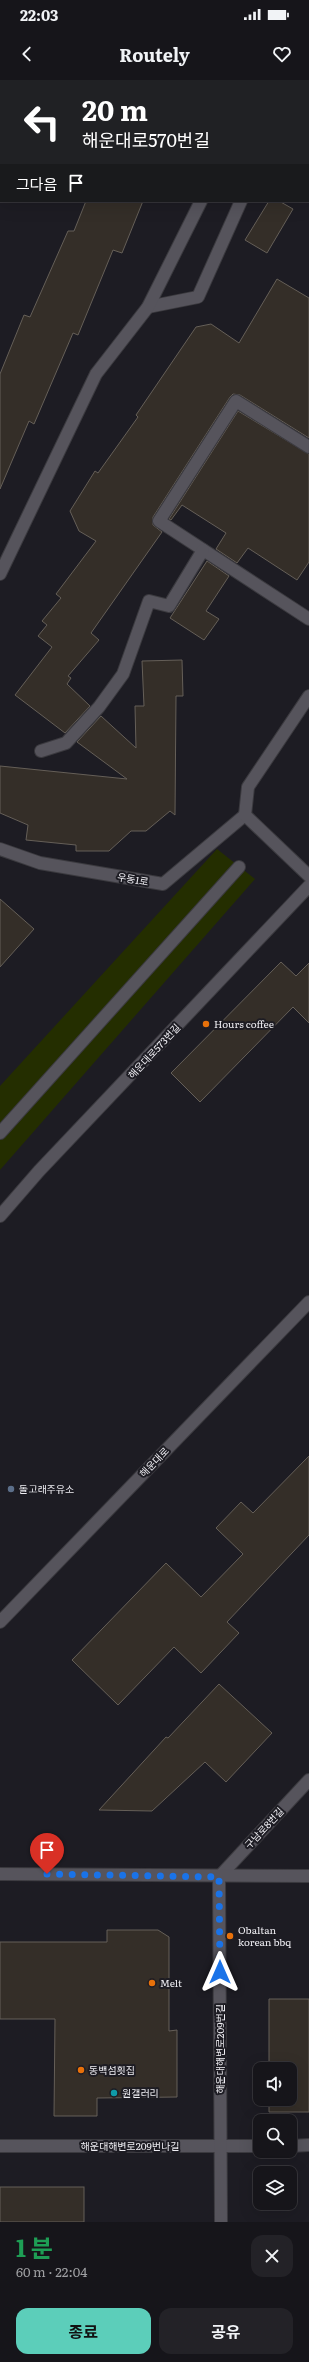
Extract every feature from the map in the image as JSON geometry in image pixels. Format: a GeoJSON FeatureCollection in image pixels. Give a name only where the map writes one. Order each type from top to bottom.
{"type":"FeatureCollection","features":[{"type":"Feature","properties":{"kind":"street"},"geometry":{"type":"LineString","coordinates":[[0,574],[96,374],[148,307],[200,202]]}},
{"type":"Feature","properties":{"kind":"street"},"geometry":{"type":"LineString","coordinates":[[148,307],[198,298],[241,202]]}},
{"type":"Feature","properties":{"kind":"street"},"geometry":{"type":"LineString","coordinates":[[309,447],[236,401],[159,521],[309,619]]}},
{"type":"Feature","properties":{"kind":"street"},"geometry":{"type":"LineString","coordinates":[[41,751],[66,743],[99,707],[123,674],[149,601],[169,606],[203,550]]}},
{"type":"Feature","properties":{"kind":"street"},"geometry":{"type":"LineString","coordinates":[[309,696],[248,787],[245,814],[309,876]]}},
{"type":"Feature","properties":{"kind":"street","name":"우동1로"},"geometry":{"type":"LineString","coordinates":[[0,849],[40,863],[163,884],[245,814]]}},
{"type":"Feature","properties":{"kind":"street"},"geometry":{"type":"LineString","coordinates":[[0,1133],[239,867]]}},
{"type":"Feature","properties":{"kind":"street","name":"해운대로573번길"},"geometry":{"type":"LineString","coordinates":[[0,1216],[39,1171],[309,886]]}},
{"type":"Feature","properties":{"kind":"street","name":"해운대로"},"geometry":{"type":"LineString","coordinates":[[0,1622],[309,1302]]}},
{"type":"Feature","properties":{"kind":"street","name":"구남로8번길"},"geometry":{"type":"LineString","coordinates":[[219,1877],[309,1780]]}},
{"type":"Feature","properties":{"kind":"street"},"geometry":{"type":"LineString","coordinates":[[0,1874],[219,1877],[309,1876]]}},
{"type":"Feature","properties":{"kind":"street","name":"해운대해변로209번길"},"geometry":{"type":"LineString","coordinates":[[219,1877],[221,2222]]}},
{"type":"Feature","properties":{"kind":"street","name":"해운대해변로209번나길"},"geometry":{"type":"LineString","coordinates":[[0,2146],[253,2146]]}},
{"type":"Feature","properties":{"kind":"street"},"geometry":{"type":"LineString","coordinates":[[297,2146],[309,2146]]}},
{"type":"Feature","properties":{"kind":"green space"},"geometry":{"type":"Polygon","coordinates":[[[217,849],[255,879],[0,1170],[0,1086],[217,849]]]}},
{"type":"Feature","properties":{"kind":"building"},"geometry":{"type":"Polygon","coordinates":[[[86,202],[143,202],[122,253],[113,250],[78,335],[73,333],[34,424],[29,421],[0,489],[0,374],[24,315],[30,317],[68,231],[74,231],[86,202]]]}},
{"type":"Feature","properties":{"kind":"building"},"geometry":{"type":"Polygon","coordinates":[[[268,202],[281,202],[293,209],[267,253],[245,240],[268,202]]]}},
{"type":"Feature","properties":{"kind":"building"},"geometry":{"type":"Polygon","coordinates":[[[277,279],[309,298],[309,438],[240,395],[233,394],[230,397],[153,517],[153,525],[162,532],[91,633],[99,640],[68,676],[71,678],[67,684],[90,706],[65,733],[15,695],[52,647],[38,636],[47,625],[42,621],[61,598],[56,594],[96,541],[79,531],[70,511],[95,471],[98,473],[138,417],[136,415],[196,327],[211,324],[239,343],[277,279]]]}},
{"type":"Feature","properties":{"kind":"building"},"geometry":{"type":"Polygon","coordinates":[[[238,411],[309,454],[309,562],[297,580],[248,548],[237,563],[216,549],[226,533],[182,505],[171,520],[169,519],[238,411]]]}},
{"type":"Feature","properties":{"kind":"building"},"geometry":{"type":"Polygon","coordinates":[[[207,561],[229,576],[206,611],[219,619],[204,640],[170,618],[207,561]]]}},
{"type":"Feature","properties":{"kind":"building"},"geometry":{"type":"Polygon","coordinates":[[[182,660],[183,696],[176,696],[175,815],[170,811],[146,831],[131,831],[109,851],[76,851],[76,845],[26,840],[28,825],[0,813],[0,766],[127,779],[77,742],[101,716],[136,748],[135,706],[144,706],[142,661],[182,660]]]}},
{"type":"Feature","properties":{"kind":"building"},"geometry":{"type":"Polygon","coordinates":[[[0,899],[34,929],[0,967],[0,899]]]}},
{"type":"Feature","properties":{"kind":"building"},"geometry":{"type":"Polygon","coordinates":[[[281,962],[296,976],[309,963],[309,1023],[293,1007],[200,1102],[171,1073],[281,962]]]}},
{"type":"Feature","properties":{"kind":"building"},"geometry":{"type":"Polygon","coordinates":[[[309,1456],[309,1535],[227,1622],[239,1633],[201,1673],[174,1647],[118,1705],[72,1660],[166,1563],[201,1597],[243,1554],[216,1528],[241,1502],[253,1513],[309,1456]]]}},
{"type":"Feature","properties":{"kind":"building"},"geometry":{"type":"Polygon","coordinates":[[[219,1684],[272,1733],[226,1782],[205,1762],[152,1811],[99,1810],[166,1737],[168,1738],[219,1684]]]}},
{"type":"Feature","properties":{"kind":"building"},"geometry":{"type":"Polygon","coordinates":[[[107,1930],[158,1930],[169,1937],[169,2031],[177,2030],[177,2097],[97,2098],[97,2116],[54,2116],[55,2019],[0,2019],[0,1942],[107,1942],[107,1930]]]}},
{"type":"Feature","properties":{"kind":"building"},"geometry":{"type":"Polygon","coordinates":[[[269,1999],[309,1999],[309,2112],[269,2112],[269,2106],[297,2106],[297,2062],[269,2062],[269,1999]]]}},
{"type":"Feature","properties":{"kind":"building"},"geometry":{"type":"Polygon","coordinates":[[[0,2187],[84,2187],[84,2222],[0,2222],[0,2187]]]}},
{"type":"Feature","properties":{"kind":"place","name":"Hours coffee"},"geometry":{"type":"Point","coordinates":[206,1024]}},
{"type":"Feature","properties":{"kind":"place","name":"돌고래주유소"},"geometry":{"type":"Point","coordinates":[11,1489]}},
{"type":"Feature","properties":{"kind":"place","name":"Obaltan korean bbq"},"geometry":{"type":"Point","coordinates":[230,1936]}},
{"type":"Feature","properties":{"kind":"place","name":"Melt"},"geometry":{"type":"Point","coordinates":[152,1983]}},
{"type":"Feature","properties":{"kind":"place","name":"동백섬횟집"},"geometry":{"type":"Point","coordinates":[81,2070]}},
{"type":"Feature","properties":{"kind":"place","name":"원갤러리"},"geometry":{"type":"Point","coordinates":[114,2093]}},
{"type":"Feature","properties":{"kind":"route"},"geometry":{"type":"LineString","coordinates":[[47,1874],[219,1877],[220,1972]]}}]}
